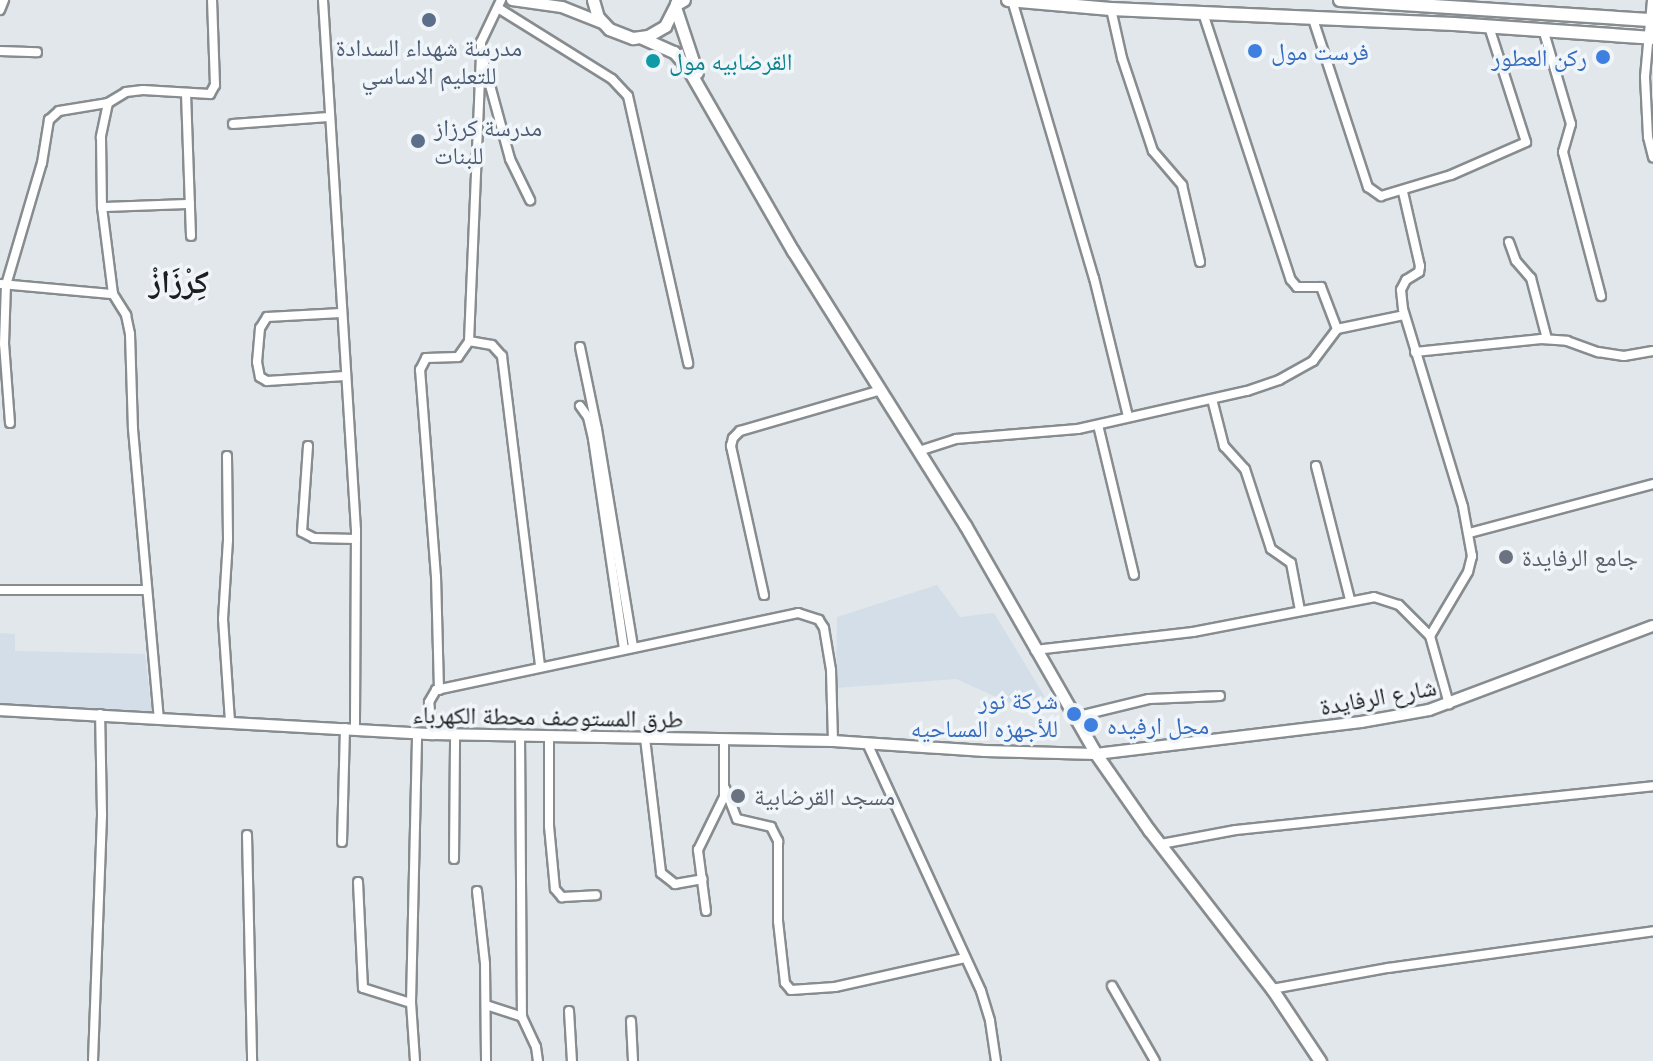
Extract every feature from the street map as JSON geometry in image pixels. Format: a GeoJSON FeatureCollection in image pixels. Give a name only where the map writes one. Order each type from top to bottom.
{"type":"FeatureCollection","features":[{"type":"Feature","properties":{"kind":"main road"},"geometry":{"type":"LineString","coordinates":[[593,0],[603,23],[616,34],[642,38],[678,56],[793,251],[919,451],[1096,754],[1272,989],[1320,1061]]}},
{"type":"Feature","properties":{"kind":"main road"},"geometry":{"type":"LineString","coordinates":[[1010,0],[1111,9],[1543,29],[1650,38]]}},
{"type":"Feature","properties":{"kind":"main road"},"geometry":{"type":"LineString","coordinates":[[1340,0],[1652,20]]}},
{"type":"Feature","properties":{"kind":"main road"},"geometry":{"type":"LineString","coordinates":[[642,38],[660,31],[679,4]]}},
{"type":"Feature","properties":{"kind":"main road"},"geometry":{"type":"LineString","coordinates":[[679,4],[709,104]]}},
{"type":"Feature","properties":{"kind":"street"},"geometry":{"type":"LineString","coordinates":[[0,10],[4,0]]}},
{"type":"Feature","properties":{"kind":"street"},"geometry":{"type":"LineString","coordinates":[[10,423],[3,284],[39,173],[49,120],[59,111],[108,103],[126,92],[143,90],[210,94],[215,85],[212,0]]}},
{"type":"Feature","properties":{"kind":"street"},"geometry":{"type":"LineString","coordinates":[[323,0],[356,539],[350,728],[342,842]]}},
{"type":"Feature","properties":{"kind":"street"},"geometry":{"type":"LineString","coordinates":[[520,0],[562,7],[603,23]]}},
{"type":"Feature","properties":{"kind":"street"},"geometry":{"type":"LineString","coordinates":[[1010,0],[1103,311],[1128,416]]}},
{"type":"Feature","properties":{"kind":"street"},"geometry":{"type":"LineString","coordinates":[[1652,0],[1645,77],[1648,137],[1653,157]]}},
{"type":"Feature","properties":{"kind":"street"},"geometry":{"type":"LineString","coordinates":[[439,690],[436,577],[420,370],[426,358],[458,357],[469,341],[481,42],[500,4],[612,79],[628,96],[688,363]]}},
{"type":"Feature","properties":{"kind":"street"},"geometry":{"type":"LineString","coordinates":[[1111,9],[1122,58],[1153,151],[1182,185],[1200,262]]}},
{"type":"Feature","properties":{"kind":"street"},"geometry":{"type":"LineString","coordinates":[[1203,13],[1291,280],[1297,287],[1321,287],[1337,329]]}},
{"type":"Feature","properties":{"kind":"street"},"geometry":{"type":"LineString","coordinates":[[1313,19],[1368,187],[1381,196],[1403,192],[1526,142],[1489,27]]}},
{"type":"Feature","properties":{"kind":"street"},"geometry":{"type":"LineString","coordinates":[[1543,29],[1571,124],[1563,152],[1601,296]]}},
{"type":"Feature","properties":{"kind":"street"},"geometry":{"type":"LineString","coordinates":[[0,51],[37,52]]}},
{"type":"Feature","properties":{"kind":"street"},"geometry":{"type":"LineString","coordinates":[[481,52],[510,159],[530,200]]}},
{"type":"Feature","properties":{"kind":"street"},"geometry":{"type":"LineString","coordinates":[[186,93],[191,236]]}},
{"type":"Feature","properties":{"kind":"street"},"geometry":{"type":"LineString","coordinates":[[108,103],[101,137],[102,207],[113,294],[126,315],[130,334],[133,429],[159,719]]}},
{"type":"Feature","properties":{"kind":"street"},"geometry":{"type":"LineString","coordinates":[[233,124],[328,117]]}},
{"type":"Feature","properties":{"kind":"street"},"geometry":{"type":"LineString","coordinates":[[1403,192],[1420,266],[1419,272],[1406,280],[1401,290],[1404,315],[1469,533],[1472,556],[1468,572],[1430,636]]}},
{"type":"Feature","properties":{"kind":"street"},"geometry":{"type":"LineString","coordinates":[[102,207],[190,204]]}},
{"type":"Feature","properties":{"kind":"street"},"geometry":{"type":"LineString","coordinates":[[1509,242],[1516,261],[1531,278],[1547,339]]}},
{"type":"Feature","properties":{"kind":"street"},"geometry":{"type":"LineString","coordinates":[[3,284],[113,294]]}},
{"type":"Feature","properties":{"kind":"street"},"geometry":{"type":"LineString","coordinates":[[341,313],[267,317],[260,328],[257,362],[260,377],[267,381],[345,376]]}},
{"type":"Feature","properties":{"kind":"street"},"geometry":{"type":"LineString","coordinates":[[919,451],[956,439],[1036,435],[1098,425],[1212,399],[1279,380],[1300,369],[1322,352],[1337,329],[1404,315]]}},
{"type":"Feature","properties":{"kind":"street"},"geometry":{"type":"LineString","coordinates":[[1415,352],[1547,339],[1624,356],[1653,351]]}},
{"type":"Feature","properties":{"kind":"street"},"geometry":{"type":"LineString","coordinates":[[469,341],[492,345],[502,356],[540,667]]}},
{"type":"Feature","properties":{"kind":"street"},"geometry":{"type":"LineString","coordinates":[[580,347],[597,429],[628,648]]}},
{"type":"Feature","properties":{"kind":"street"},"geometry":{"type":"LineString","coordinates":[[764,595],[731,446],[733,438],[740,431],[881,390]]}},
{"type":"Feature","properties":{"kind":"street"},"geometry":{"type":"LineString","coordinates":[[1212,399],[1224,446],[1245,469],[1271,549],[1291,563],[1300,610]]}},
{"type":"Feature","properties":{"kind":"street"},"geometry":{"type":"LineString","coordinates":[[580,406],[588,417],[593,439],[628,648]]}},
{"type":"Feature","properties":{"kind":"street"},"geometry":{"type":"LineString","coordinates":[[1098,425],[1134,575]]}},
{"type":"Feature","properties":{"kind":"street"},"geometry":{"type":"LineString","coordinates":[[308,446],[302,532],[314,538],[356,539]]}},
{"type":"Feature","properties":{"kind":"street"},"geometry":{"type":"LineString","coordinates":[[227,456],[228,540],[223,619],[230,721]]}},
{"type":"Feature","properties":{"kind":"street"},"geometry":{"type":"LineString","coordinates":[[1316,466],[1350,599]]}},
{"type":"Feature","properties":{"kind":"street"},"geometry":{"type":"LineString","coordinates":[[1469,533],[1653,484]]}},
{"type":"Feature","properties":{"kind":"street"},"geometry":{"type":"LineString","coordinates":[[0,590],[147,590]]}},
{"type":"Feature","properties":{"kind":"street"},"geometry":{"type":"LineString","coordinates":[[1035,650],[1193,632],[1350,599],[1386,599],[1409,613],[1430,636],[1449,704]]}},
{"type":"Feature","properties":{"kind":"street"},"geometry":{"type":"LineString","coordinates":[[432,734],[429,702],[439,690],[798,613],[819,620],[827,640],[833,741]]}},
{"type":"Feature","properties":{"kind":"street","name":"شارع الرفايدة"},"geometry":{"type":"LineString","coordinates":[[1096,754],[1361,722],[1449,704],[1653,626]]}},
{"type":"Feature","properties":{"kind":"street"},"geometry":{"type":"LineString","coordinates":[[1075,717],[1149,699],[1220,696]]}},
{"type":"Feature","properties":{"kind":"street","name":"طرق المستوصف محطة الكهرباء"},"geometry":{"type":"LineString","coordinates":[[0,710],[432,734],[833,741],[985,751],[1096,754]]}},
{"type":"Feature","properties":{"kind":"street"},"geometry":{"type":"LineString","coordinates":[[93,1061],[101,842],[100,714]]}},
{"type":"Feature","properties":{"kind":"street"},"geometry":{"type":"LineString","coordinates":[[415,1061],[411,1003],[417,733]]}},
{"type":"Feature","properties":{"kind":"street"},"geometry":{"type":"LineString","coordinates":[[454,859],[455,734]]}},
{"type":"Feature","properties":{"kind":"street"},"geometry":{"type":"LineString","coordinates":[[520,736],[522,1017],[536,1047],[538,1061]]}},
{"type":"Feature","properties":{"kind":"street"},"geometry":{"type":"LineString","coordinates":[[549,736],[549,826],[555,889],[562,897],[596,895]]}},
{"type":"Feature","properties":{"kind":"street"},"geometry":{"type":"LineString","coordinates":[[645,738],[661,873],[675,884],[703,879]]}},
{"type":"Feature","properties":{"kind":"street"},"geometry":{"type":"LineString","coordinates":[[706,911],[698,850],[718,814],[725,788],[724,740]]}},
{"type":"Feature","properties":{"kind":"street"},"geometry":{"type":"LineString","coordinates":[[867,743],[986,1005],[996,1061]]}},
{"type":"Feature","properties":{"kind":"street"},"geometry":{"type":"LineString","coordinates":[[1161,844],[1236,830],[1653,786]]}},
{"type":"Feature","properties":{"kind":"street"},"geometry":{"type":"LineString","coordinates":[[725,788],[737,819],[771,827],[778,841],[778,921],[785,983],[791,990],[835,987],[965,958]]}},
{"type":"Feature","properties":{"kind":"street"},"geometry":{"type":"LineString","coordinates":[[247,835],[252,1061]]}},
{"type":"Feature","properties":{"kind":"street"},"geometry":{"type":"LineString","coordinates":[[358,882],[363,988],[411,1003]]}},
{"type":"Feature","properties":{"kind":"street"},"geometry":{"type":"LineString","coordinates":[[477,891],[486,1005],[486,1061]]}},
{"type":"Feature","properties":{"kind":"street"},"geometry":{"type":"LineString","coordinates":[[1272,989],[1355,973],[1653,931]]}},
{"type":"Feature","properties":{"kind":"street"},"geometry":{"type":"LineString","coordinates":[[1112,986],[1155,1061]]}},
{"type":"Feature","properties":{"kind":"street"},"geometry":{"type":"LineString","coordinates":[[486,1005],[522,1017]]}},
{"type":"Feature","properties":{"kind":"street"},"geometry":{"type":"LineString","coordinates":[[569,1011],[572,1061]]}},
{"type":"Feature","properties":{"kind":"street"},"geometry":{"type":"LineString","coordinates":[[631,1021],[633,1061]]}},
{"type":"Feature","properties":{"kind":"shaded area"},"geometry":{"type":"Polygon","coordinates":[[[937,585],[960,617],[994,613],[1045,697],[1010,703],[956,679],[836,688],[837,617],[937,585]]]}},
{"type":"Feature","properties":{"kind":"shaded area"},"geometry":{"type":"Polygon","coordinates":[[[0,633],[15,634],[15,651],[145,654],[153,722],[0,709],[0,633]]]}},
{"type":"Feature","properties":{"kind":"place","name":"مدرسة شهداء السدادة للتعليم الاساسي"},"geometry":{"type":"Point","coordinates":[429,20]}},
{"type":"Feature","properties":{"kind":"place","name":"فرست مول"},"geometry":{"type":"Point","coordinates":[1255,51]}},
{"type":"Feature","properties":{"kind":"place","name":"ركن العطور"},"geometry":{"type":"Point","coordinates":[1603,57]}},
{"type":"Feature","properties":{"kind":"place","name":"القرضابيه مول"},"geometry":{"type":"Point","coordinates":[653,61]}},
{"type":"Feature","properties":{"kind":"place","name":"مدرسة كرزاز للبنات"},"geometry":{"type":"Point","coordinates":[418,141]}},
{"type":"Feature","properties":{"kind":"place","name":"جامع الرفايدة"},"geometry":{"type":"Point","coordinates":[1506,557]}},
{"type":"Feature","properties":{"kind":"place","name":"شركة نور للأجهزه المساحيه"},"geometry":{"type":"Point","coordinates":[1074,714]}},
{"type":"Feature","properties":{"kind":"place","name":"محل ارفيده"},"geometry":{"type":"Point","coordinates":[1091,725]}},
{"type":"Feature","properties":{"kind":"place","name":"مسجد القرضابية"},"geometry":{"type":"Point","coordinates":[738,796]}},
{"type":"Feature","properties":{"kind":"district","name":"كِرْزَازْ"},"geometry":{"type":"Point","coordinates":[179,281]}}]}
